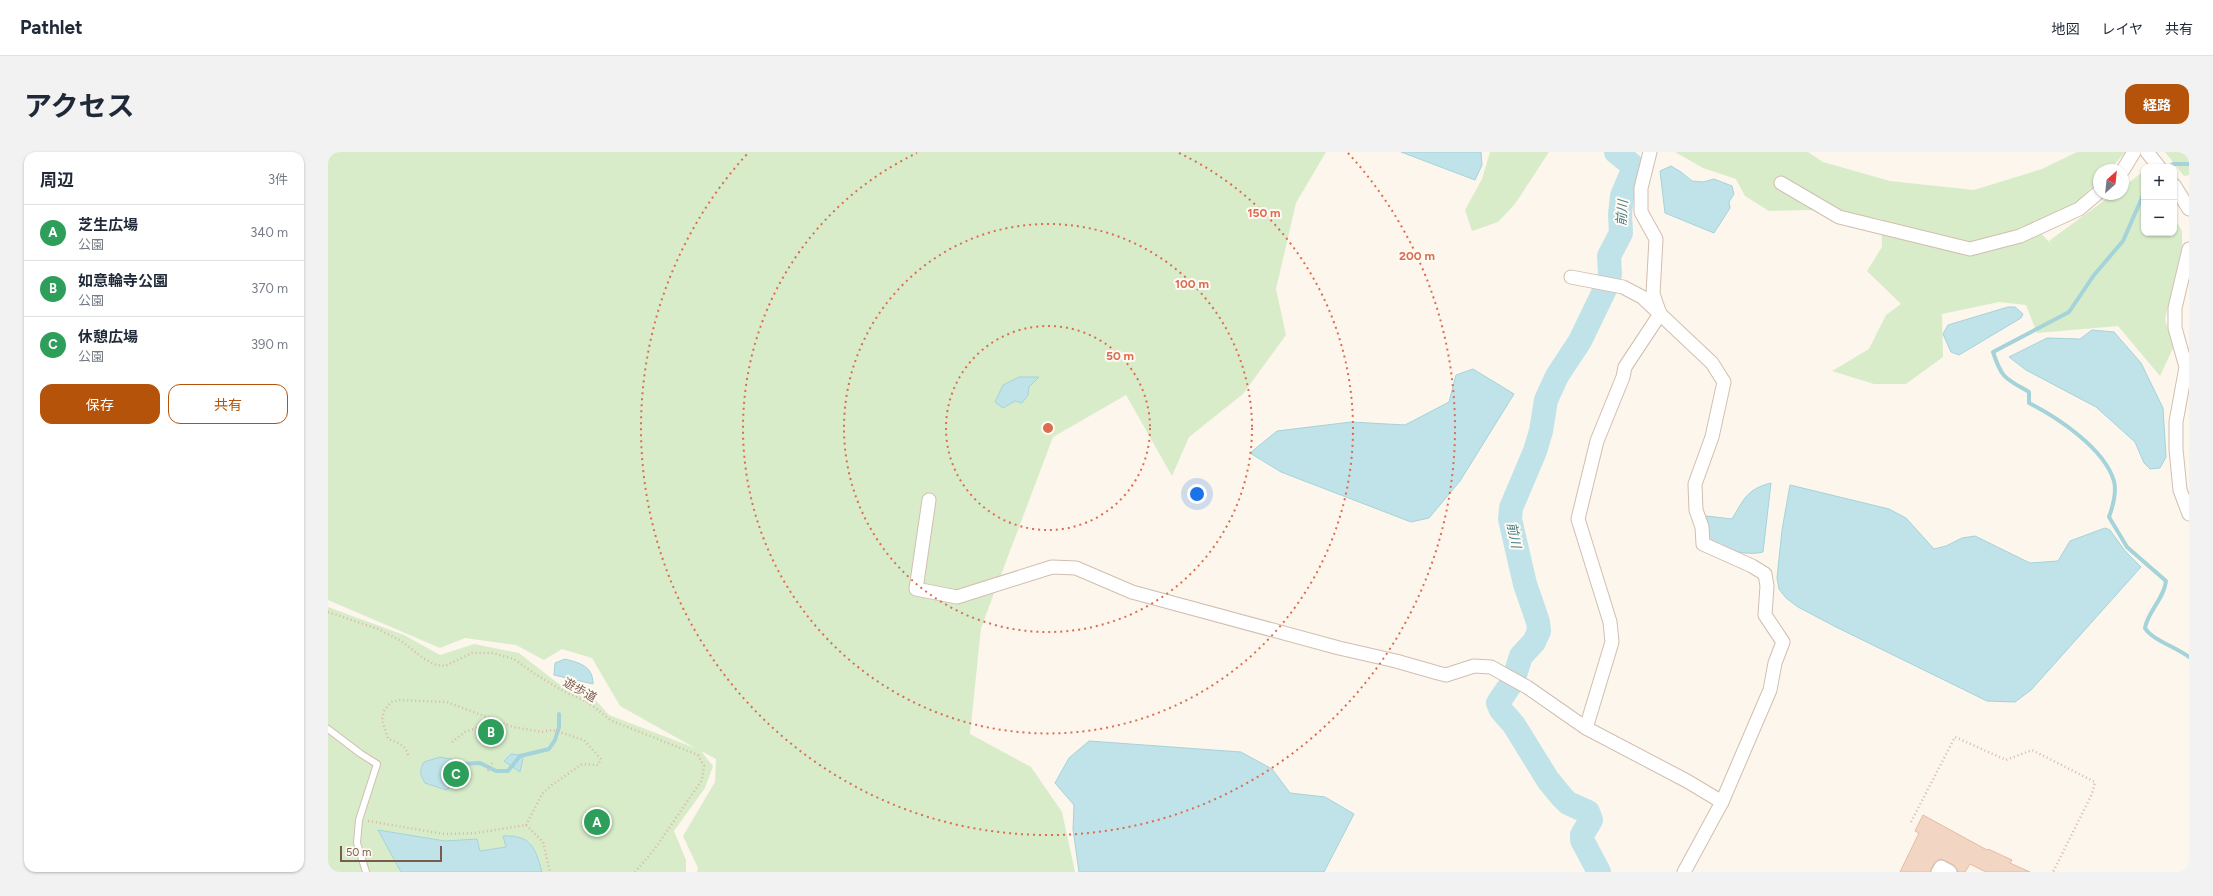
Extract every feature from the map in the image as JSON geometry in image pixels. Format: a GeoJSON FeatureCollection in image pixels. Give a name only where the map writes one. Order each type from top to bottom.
{"type":"FeatureCollection","features":[{"type":"Feature","properties":{"kind":"street"},"geometry":{"type":"LineString","coordinates":[[1650,152],[1641,188],[1641,212],[1656,239],[1653,294],[1660,314]]}},
{"type":"Feature","properties":{"kind":"street"},"geometry":{"type":"LineString","coordinates":[[2127,164],[2134,152]]}},
{"type":"Feature","properties":{"kind":"street"},"geometry":{"type":"LineString","coordinates":[[2147,152],[2157,164]]}},
{"type":"Feature","properties":{"kind":"street"},"geometry":{"type":"LineString","coordinates":[[1781,184],[1839,217],[1970,249],[2020,236],[2079,209],[2093,197]]}},
{"type":"Feature","properties":{"kind":"street"},"geometry":{"type":"LineString","coordinates":[[2177,190],[2189,209]]}},
{"type":"Feature","properties":{"kind":"street"},"geometry":{"type":"LineString","coordinates":[[2189,249],[2175,308],[2175,328],[2186,367],[2176,422],[2176,449],[2180,490],[2189,514]]}},
{"type":"Feature","properties":{"kind":"street"},"geometry":{"type":"LineString","coordinates":[[1571,277],[1623,287],[1642,297],[1712,363],[1724,382],[1712,437],[1695,484],[1696,510],[1702,528],[1703,544],[1752,566],[1765,574],[1767,586],[1764,614],[1783,642],[1774,664],[1770,690],[1722,802],[1684,872]]}},
{"type":"Feature","properties":{"kind":"street"},"geometry":{"type":"LineString","coordinates":[[1586,728],[1612,642],[1610,622],[1578,519],[1597,441],[1623,377],[1625,367],[1660,314]]}},
{"type":"Feature","properties":{"kind":"street"},"geometry":{"type":"LineString","coordinates":[[929,500],[916,589],[957,597],[1052,567],[1076,568],[1140,594],[1324,645],[1396,661],[1446,675],[1474,666],[1491,667],[1527,687],[1586,728],[1688,781],[1722,802]]}},
{"type":"Feature","properties":{"kind":"street"},"geometry":{"type":"LineString","coordinates":[[1938,872],[1941,867],[1950,872]]}},
{"type":"Feature","properties":{"kind":"lane"},"geometry":{"type":"LineString","coordinates":[[328,729],[361,754],[380,765],[359,820],[357,843],[365,872]]}},
{"type":"Feature","properties":{"kind":"path","name":"遊歩道"},"geometry":{"type":"LineString","coordinates":[[328,612],[389,635],[436,666],[445,666],[472,653],[493,653],[514,659],[553,685],[586,701],[612,722],[686,748],[698,755],[704,766],[702,780],[654,850],[635,872]]}},
{"type":"Feature","properties":{"kind":"path"},"geometry":{"type":"LineString","coordinates":[[408,755],[406,748],[388,739],[382,720],[384,711],[392,702],[399,700],[446,702],[496,721],[542,732],[553,730],[584,740],[601,759],[598,765],[582,764],[551,784],[542,794],[526,825]]}},
{"type":"Feature","properties":{"kind":"path"},"geometry":{"type":"LineString","coordinates":[[452,742],[465,732],[496,721]]}},
{"type":"Feature","properties":{"kind":"path"},"geometry":{"type":"LineString","coordinates":[[1911,822],[1955,737],[2006,760],[2032,750],[2095,782],[2092,794],[2053,872]]}},
{"type":"Feature","properties":{"kind":"path"},"geometry":{"type":"LineString","coordinates":[[488,771],[492,763]]}},
{"type":"Feature","properties":{"kind":"path"},"geometry":{"type":"LineString","coordinates":[[359,820],[444,834],[476,833],[526,825]]}},
{"type":"Feature","properties":{"kind":"path"},"geometry":{"type":"LineString","coordinates":[[526,825],[543,842],[550,872]]}},
{"type":"Feature","properties":{"kind":"green space"},"geometry":{"type":"Polygon","coordinates":[[[328,152],[1326,152],[1296,203],[1276,289],[1286,335],[1243,394],[1189,437],[1172,476],[1126,395],[1053,437],[981,628],[970,734],[1031,767],[1062,812],[1075,872],[697,872],[698,868],[683,836],[715,782],[716,759],[701,751],[713,766],[705,788],[674,831],[686,860],[686,872],[328,872],[328,607],[404,635],[440,655],[474,644],[519,653],[559,684],[591,695],[609,715],[695,748],[620,706],[592,658],[562,649],[544,660],[516,645],[465,638],[440,648],[328,600],[328,152]]]}},
{"type":"Feature","properties":{"kind":"green space"},"geometry":{"type":"Polygon","coordinates":[[[1490,152],[1549,152],[1515,204],[1498,222],[1472,231],[1465,210],[1482,179],[1490,152]]]}},
{"type":"Feature","properties":{"kind":"green space"},"geometry":{"type":"Polygon","coordinates":[[[1675,152],[1808,152],[1823,162],[1890,181],[1974,190],[2042,169],[2077,152],[2125,152],[2115,164],[2093,164],[2093,186],[2077,202],[2032,224],[2055,248],[2049,241],[2105,200],[2129,200],[2129,182],[2141,173],[2141,236],[2177,236],[2177,223],[2182,231],[2182,247],[2165,319],[2173,348],[2160,376],[2118,326],[2037,333],[2026,305],[1999,302],[1942,314],[1943,357],[1906,384],[1874,384],[1832,371],[1869,349],[1886,315],[1901,304],[1867,271],[1882,247],[1881,219],[1810,210],[1769,211],[1745,196],[1736,179],[1703,168],[1675,152]]]}},
{"type":"Feature","properties":{"kind":"green space"},"geometry":{"type":"Polygon","coordinates":[[[2165,152],[2189,152],[2189,175],[2184,176],[2177,167],[2177,164],[2174,164],[2165,152]]]}},
{"type":"Feature","properties":{"kind":"water"},"geometry":{"type":"Polygon","coordinates":[[[1401,152],[1481,152],[1482,165],[1475,180],[1401,152]]]}},
{"type":"Feature","properties":{"kind":"water"},"geometry":{"type":"Polygon","coordinates":[[[1671,166],[1692,181],[1703,182],[1714,179],[1732,186],[1734,194],[1729,202],[1730,208],[1714,233],[1665,213],[1660,171],[1671,166]]]}},
{"type":"Feature","properties":{"kind":"water"},"geometry":{"type":"Polygon","coordinates":[[[2008,307],[2015,307],[2023,314],[2021,318],[1959,355],[1951,352],[1943,334],[1948,325],[2008,307]]]}},
{"type":"Feature","properties":{"kind":"water"},"geometry":{"type":"Polygon","coordinates":[[[2092,330],[2114,332],[2141,363],[2163,408],[2166,457],[2160,468],[2150,469],[2144,463],[2135,442],[2096,407],[2026,370],[2009,357],[2047,338],[2080,339],[2092,330]]]}},
{"type":"Feature","properties":{"kind":"water"},"geometry":{"type":"Polygon","coordinates":[[[1473,369],[1514,394],[1460,481],[1429,518],[1411,522],[1281,472],[1250,453],[1277,431],[1351,422],[1405,425],[1449,402],[1456,375],[1473,369]]]}},
{"type":"Feature","properties":{"kind":"water"},"geometry":{"type":"Polygon","coordinates":[[[1019,377],[1039,377],[1029,387],[1028,395],[1022,403],[1015,401],[1003,408],[995,402],[1003,385],[1019,377]]]}},
{"type":"Feature","properties":{"kind":"water"},"geometry":{"type":"Polygon","coordinates":[[[1771,483],[1763,552],[1740,552],[1704,541],[1698,515],[1732,519],[1743,500],[1751,492],[1756,488],[1771,483]]]}},
{"type":"Feature","properties":{"kind":"water"},"geometry":{"type":"Polygon","coordinates":[[[1790,485],[1889,509],[1906,518],[1934,549],[1946,546],[1962,538],[1975,536],[2030,563],[2058,561],[2070,541],[2105,528],[2110,530],[2125,551],[2141,567],[2031,690],[2015,702],[1987,701],[1836,627],[1798,607],[1786,598],[1779,589],[1777,578],[1782,530],[1790,485]]]}},
{"type":"Feature","properties":{"kind":"water"},"geometry":{"type":"Polygon","coordinates":[[[565,659],[585,666],[591,673],[593,684],[554,675],[555,663],[565,659]]]}},
{"type":"Feature","properties":{"kind":"water"},"geometry":{"type":"Polygon","coordinates":[[[1089,741],[1241,752],[1272,769],[1290,793],[1325,797],[1354,814],[1324,872],[1079,872],[1073,829],[1074,805],[1055,783],[1069,758],[1089,741]]]}},
{"type":"Feature","properties":{"kind":"water"},"geometry":{"type":"Polygon","coordinates":[[[511,754],[519,755],[523,758],[520,772],[504,761],[511,754]]]}},
{"type":"Feature","properties":{"kind":"water"},"geometry":{"type":"Polygon","coordinates":[[[440,757],[461,761],[463,766],[457,780],[446,790],[425,783],[421,775],[421,768],[424,762],[440,757]]]}},
{"type":"Feature","properties":{"kind":"water"},"geometry":{"type":"Polygon","coordinates":[[[378,830],[445,841],[477,839],[480,851],[506,847],[503,836],[520,838],[526,840],[534,849],[542,872],[401,872],[378,830]]]}},
{"type":"Feature","properties":{"kind":"building"},"geometry":{"type":"Polygon","coordinates":[[[1923,815],[1987,850],[1988,849],[2012,860],[2010,863],[2030,872],[1986,872],[1970,864],[1965,872],[1958,872],[1954,865],[1941,859],[1934,863],[1930,872],[1900,872],[1919,833],[1915,831],[1923,815]]]}},
{"type":"Feature","properties":{"kind":"waterway","name":"前川"},"geometry":{"type":"LineString","coordinates":[[1599,872],[1582,840],[1582,835],[1591,820],[1588,812],[1568,803],[1562,797],[1548,780],[1514,725],[1501,710],[1498,703],[1513,681],[1521,656],[1534,642],[1539,631],[1538,622],[1525,584],[1510,519],[1511,508],[1535,451],[1541,431],[1546,400],[1557,376],[1580,341],[1606,287],[1610,274],[1609,256],[1621,233],[1620,214],[1622,196],[1633,170],[1632,165],[1616,152]]}},
{"type":"Feature","properties":{"kind":"waterway"},"geometry":{"type":"LineString","coordinates":[[2177,164],[2189,164]]}},
{"type":"Feature","properties":{"kind":"waterway"},"geometry":{"type":"LineString","coordinates":[[2141,200],[2123,241],[2094,275],[2069,312],[1993,352],[1999,368],[2005,377],[2029,392],[2029,403],[2041,409],[2079,435],[2101,457],[2109,469],[2114,481],[2115,490],[2109,517],[2127,547],[2166,581],[2162,594],[2149,616],[2145,628],[2159,640],[2189,657]]}},
{"type":"Feature","properties":{"kind":"waterway"},"geometry":{"type":"LineString","coordinates":[[462,764],[480,763],[496,771],[508,771],[520,756],[549,749],[555,740],[559,727],[559,714]]}},
{"type":"Feature","properties":{"kind":"place","name":"如意輪寺公園"},"geometry":{"type":"Point","coordinates":[491,732]}},
{"type":"Feature","properties":{"kind":"place","name":"休憩広場"},"geometry":{"type":"Point","coordinates":[456,774]}},
{"type":"Feature","properties":{"kind":"place","name":"芝生広場"},"geometry":{"type":"Point","coordinates":[597,822]}}]}
